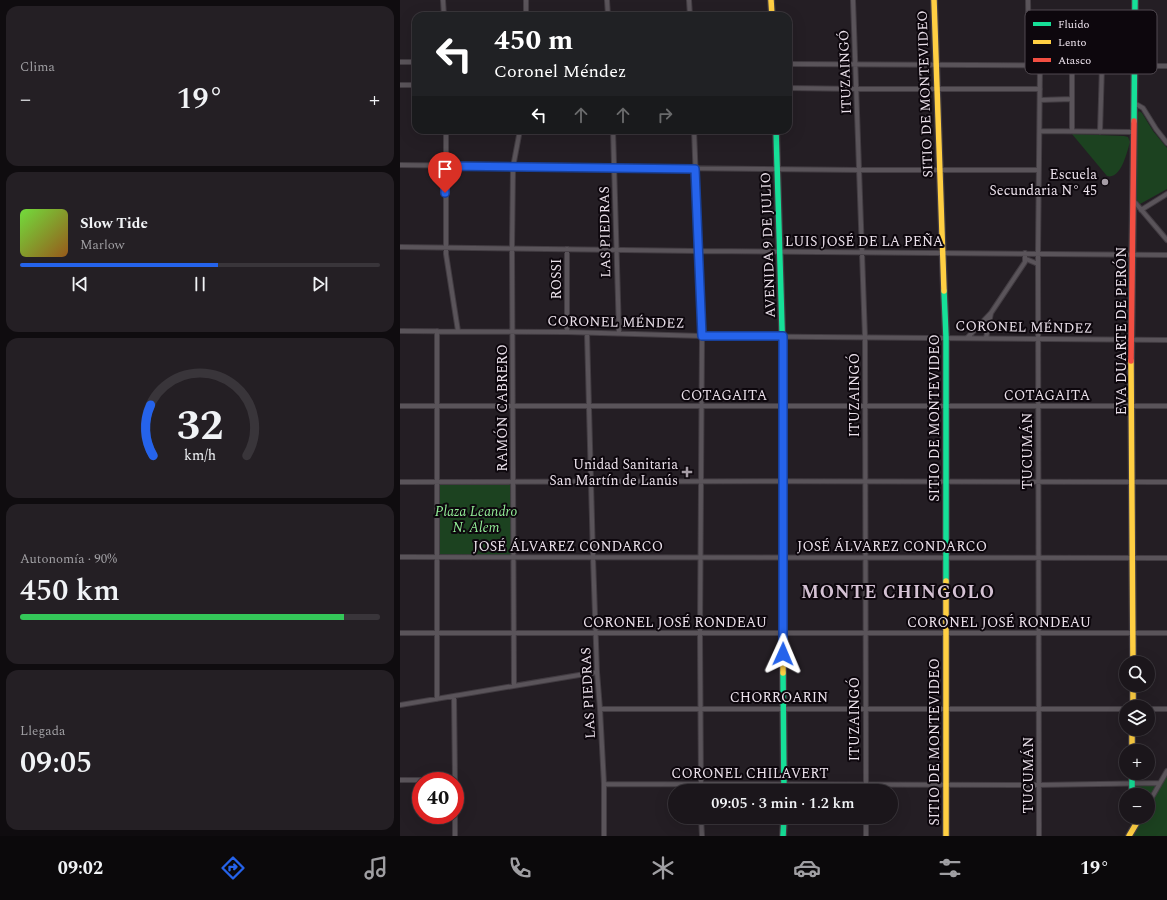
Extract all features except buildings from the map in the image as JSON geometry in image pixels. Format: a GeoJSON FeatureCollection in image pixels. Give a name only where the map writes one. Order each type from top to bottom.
{"type":"FeatureCollection","features":[{"type":"Feature","properties":{"kind":"street"},"geometry":{"type":"LineString","coordinates":[[443,0],[444,12]]}},
{"type":"Feature","properties":{"kind":"street"},"geometry":{"type":"LineString","coordinates":[[526,0],[526,12]]}},
{"type":"Feature","properties":{"kind":"street"},"geometry":{"type":"LineString","coordinates":[[607,0],[608,12]]}},
{"type":"Feature","properties":{"kind":"street"},"geometry":{"type":"LineString","coordinates":[[689,0],[690,12]]}},
{"type":"Feature","properties":{"kind":"street"},"geometry":{"type":"LineString","coordinates":[[771,0],[772,12]]}},
{"type":"Feature","properties":{"kind":"street","name":"ITUZAINGÓ"},"geometry":{"type":"LineString","coordinates":[[853,0],[865,337],[866,784]]}},
{"type":"Feature","properties":{"kind":"street","name":"SITIO DE MONTEVIDEO"},"geometry":{"type":"LineString","coordinates":[[934,0],[946,337],[946,836]]}},
{"type":"Feature","properties":{"kind":"street"},"geometry":{"type":"LineString","coordinates":[[1028,0],[1028,10]]}},
{"type":"Feature","properties":{"kind":"street","name":"EVA DUARTE DE PERÓN"},"geometry":{"type":"LineString","coordinates":[[1135,0],[1135,10]]}},
{"type":"Feature","properties":{"kind":"street"},"geometry":{"type":"LineString","coordinates":[[400,62],[412,62]]}},
{"type":"Feature","properties":{"kind":"street"},"geometry":{"type":"LineString","coordinates":[[792,64],[1025,65]]}},
{"type":"Feature","properties":{"kind":"street","name":"TUCUMÁN"},"geometry":{"type":"LineString","coordinates":[[1039,836],[1038,254],[1040,74]]}},
{"type":"Feature","properties":{"kind":"street"},"geometry":{"type":"LineString","coordinates":[[1072,74],[1072,132]]}},
{"type":"Feature","properties":{"kind":"street"},"geometry":{"type":"LineString","coordinates":[[1100,132],[1102,74]]}},
{"type":"Feature","properties":{"kind":"street","name":"EVA DUARTE DE PERÓN"},"geometry":{"type":"LineString","coordinates":[[1133,656],[1132,340],[1134,74]]}},
{"type":"Feature","properties":{"kind":"street"},"geometry":{"type":"LineString","coordinates":[[400,85],[412,85]]}},
{"type":"Feature","properties":{"kind":"street"},"geometry":{"type":"LineString","coordinates":[[792,88],[1040,89]]}},
{"type":"Feature","properties":{"kind":"street"},"geometry":{"type":"LineString","coordinates":[[1040,100],[1072,99]]}},
{"type":"Feature","properties":{"kind":"street"},"geometry":{"type":"LineString","coordinates":[[1134,103],[1143,108],[1167,143]]}},
{"type":"Feature","properties":{"kind":"street"},"geometry":{"type":"LineString","coordinates":[[1040,131],[1133,132]]}},
{"type":"Feature","properties":{"kind":"street"},"geometry":{"type":"LineString","coordinates":[[446,134],[446,248],[458,331]]}},
{"type":"Feature","properties":{"kind":"street","name":"RAMÓN CABRERO"},"geometry":{"type":"LineString","coordinates":[[514,686],[512,248],[513,167],[519,134]]}},
{"type":"Feature","properties":{"kind":"street","name":"LAS PIEDRAS"},"geometry":{"type":"LineString","coordinates":[[613,134],[619,334]]}},
{"type":"Feature","properties":{"kind":"street"},"geometry":{"type":"LineString","coordinates":[[694,134],[702,336],[700,633],[701,784]]}},
{"type":"Feature","properties":{"kind":"street","name":"AVENIDA 9 DE JULIO"},"geometry":{"type":"LineString","coordinates":[[776,134],[783,336],[784,784]]}},
{"type":"Feature","properties":{"kind":"street"},"geometry":{"type":"LineString","coordinates":[[400,165],[695,169],[777,168],[859,170],[1039,170]]}},
{"type":"Feature","properties":{"kind":"street"},"geometry":{"type":"LineString","coordinates":[[1141,210],[1167,194]]}},
{"type":"Feature","properties":{"kind":"street"},"geometry":{"type":"LineString","coordinates":[[1133,200],[1167,240]]}},
{"type":"Feature","properties":{"kind":"street","name":"LUIS JOSÉ DE LA PEÑA"},"geometry":{"type":"LineString","coordinates":[[400,247],[1167,255]]}},
{"type":"Feature","properties":{"kind":"street","name":"ROSSI"},"geometry":{"type":"LineString","coordinates":[[567,249],[567,332]]}},
{"type":"Feature","properties":{"kind":"street"},"geometry":{"type":"LineString","coordinates":[[968,337],[991,314],[1026,259],[1025,253]]}},
{"type":"Feature","properties":{"kind":"street"},"geometry":{"type":"LineString","coordinates":[[1026,259],[1038,264]]}},
{"type":"Feature","properties":{"kind":"street"},"geometry":{"type":"LineString","coordinates":[[986,338],[991,314]]}},
{"type":"Feature","properties":{"kind":"street","name":"CORONEL MÉNDEZ"},"geometry":{"type":"LineString","coordinates":[[400,331],[513,331],[702,336],[968,337],[1167,340]]}},
{"type":"Feature","properties":{"kind":"street"},"geometry":{"type":"LineString","coordinates":[[437,331],[437,699]]}},
{"type":"Feature","properties":{"kind":"street","name":"LAS PIEDRAS"},"geometry":{"type":"LineString","coordinates":[[587,333],[597,672],[604,784],[604,836]]}},
{"type":"Feature","properties":{"kind":"street","name":"COTAGAITA"},"geometry":{"type":"LineString","coordinates":[[400,406],[1167,406]]}},
{"type":"Feature","properties":{"kind":"street"},"geometry":{"type":"LineString","coordinates":[[400,482],[1167,482]]}},
{"type":"Feature","properties":{"kind":"street","name":"JOSÉ ÁLVAREZ CONDARCO"},"geometry":{"type":"LineString","coordinates":[[400,557],[1167,558]]}},
{"type":"Feature","properties":{"kind":"street","name":"CORONEL JOSÉ RONDEAU"},"geometry":{"type":"LineString","coordinates":[[400,633],[1167,633]]}},
{"type":"Feature","properties":{"kind":"street"},"geometry":{"type":"LineString","coordinates":[[400,704],[597,672]]}},
{"type":"Feature","properties":{"kind":"street"},"geometry":{"type":"LineString","coordinates":[[454,696],[455,772]]}},
{"type":"Feature","properties":{"kind":"street","name":"CHORROARIN"},"geometry":{"type":"LineString","coordinates":[[600,709],[1119,709]]}},
{"type":"Feature","properties":{"kind":"street"},"geometry":{"type":"LineString","coordinates":[[1155,709],[1167,709]]}},
{"type":"Feature","properties":{"kind":"street"},"geometry":{"type":"LineString","coordinates":[[1155,792],[1167,771]]}},
{"type":"Feature","properties":{"kind":"street"},"geometry":{"type":"LineString","coordinates":[[400,780],[412,780]]}},
{"type":"Feature","properties":{"kind":"street"},"geometry":{"type":"LineString","coordinates":[[1132,783],[1132,788]]}},
{"type":"Feature","properties":{"kind":"street","name":"CORONEL CHILAVERT"},"geometry":{"type":"LineString","coordinates":[[898,785],[1038,785],[1160,783]]}},
{"type":"Feature","properties":{"kind":"street","name":"CORONEL CHILAVERT"},"geometry":{"type":"LineString","coordinates":[[604,784],[668,784]]}},
{"type":"Feature","properties":{"kind":"street"},"geometry":{"type":"LineString","coordinates":[[455,824],[455,836]]}},
{"type":"Feature","properties":{"kind":"street"},"geometry":{"type":"LineString","coordinates":[[701,824],[702,836]]}},
{"type":"Feature","properties":{"kind":"street"},"geometry":{"type":"LineString","coordinates":[[783,836],[784,824]]}},
{"type":"Feature","properties":{"kind":"street"},"geometry":{"type":"LineString","coordinates":[[866,824],[866,836]]}},
{"type":"Feature","properties":{"kind":"street"},"geometry":{"type":"LineString","coordinates":[[1129,836],[1136,824]]}},
{"type":"Feature","properties":{"kind":"green space"},"geometry":{"type":"Polygon","coordinates":[[[1139,111],[1167,148],[1167,189],[1140,204],[1137,200],[1137,114],[1139,111]]]}},
{"type":"Feature","properties":{"kind":"green space"},"geometry":{"type":"Polygon","coordinates":[[[1072,134],[1128,137],[1130,142],[1120,170],[1112,176],[1107,176],[1072,134]]]}},
{"type":"Feature","properties":{"kind":"green space","name":"Plaza Leandro N. Alem"},"geometry":{"type":"Polygon","coordinates":[[[514,481],[513,557],[438,557],[438,482],[514,481]]]}},
{"type":"Feature","properties":{"kind":"green space"},"geometry":{"type":"Polygon","coordinates":[[[1167,774],[1167,836],[1133,836],[1140,824],[1155,824],[1155,796],[1167,774]]]}},
{"type":"Feature","properties":{"kind":"green space"},"geometry":{"type":"Polygon","coordinates":[[[1132,783],[1160,783],[1155,792],[1155,788],[1132,788],[1132,783]]]}},
{"type":"Feature","properties":{"kind":"traffic: fast"},"geometry":{"type":"LineString","coordinates":[[1135,0],[1135,10]]}},
{"type":"Feature","properties":{"kind":"traffic: fast"},"geometry":{"type":"LineString","coordinates":[[1134,74],[1134,121]]}},
{"type":"Feature","properties":{"kind":"traffic: fast"},"geometry":{"type":"LineString","coordinates":[[776,134],[783,361]]}},
{"type":"Feature","properties":{"kind":"traffic: fast"},"geometry":{"type":"LineString","coordinates":[[944,291],[946,337],[946,581]]}},
{"type":"Feature","properties":{"kind":"traffic: fast"},"geometry":{"type":"LineString","coordinates":[[783,673],[784,784]]}},
{"type":"Feature","properties":{"kind":"traffic: fast"},"geometry":{"type":"LineString","coordinates":[[1132,780],[1132,788]]}},
{"type":"Feature","properties":{"kind":"traffic: fast"},"geometry":{"type":"LineString","coordinates":[[783,836],[784,824]]}},
{"type":"Feature","properties":{"kind":"traffic: slow"},"geometry":{"type":"LineString","coordinates":[[771,0],[772,12]]}},
{"type":"Feature","properties":{"kind":"traffic: slow"},"geometry":{"type":"LineString","coordinates":[[934,0],[944,291]]}},
{"type":"Feature","properties":{"kind":"traffic: slow"},"geometry":{"type":"LineString","coordinates":[[783,361],[783,673]]}},
{"type":"Feature","properties":{"kind":"traffic: slow"},"geometry":{"type":"LineString","coordinates":[[1131,361],[1133,656]]}},
{"type":"Feature","properties":{"kind":"traffic: slow"},"geometry":{"type":"LineString","coordinates":[[946,581],[946,836]]}},
{"type":"Feature","properties":{"kind":"traffic: slow"},"geometry":{"type":"LineString","coordinates":[[1133,692],[1133,700]]}},
{"type":"Feature","properties":{"kind":"traffic: slow"},"geometry":{"type":"LineString","coordinates":[[1132,736],[1132,744]]}},
{"type":"Feature","properties":{"kind":"traffic: slow"},"geometry":{"type":"LineString","coordinates":[[1129,836],[1136,824]]}},
{"type":"Feature","properties":{"kind":"traffic: jam"},"geometry":{"type":"LineString","coordinates":[[1131,361],[1134,121]]}},
{"type":"Feature","properties":{"kind":"place","name":"Escuela Secundaria N° 45"},"geometry":{"type":"Point","coordinates":[1105,182]}},
{"type":"Feature","properties":{"kind":"place","name":"Unidad Sanitaria San Martín de Lanús"},"geometry":{"type":"Point","coordinates":[687,472]}},
{"type":"Feature","properties":{"kind":"district","name":"MONTE CHINGOLO"},"geometry":{"type":"Point","coordinates":[898,592]}},
{"type":"Feature","properties":{"kind":"route"},"geometry":{"type":"LineString","coordinates":[[445,193],[445,166],[695,169],[702,336],[783,336],[783,654]]}}]}
